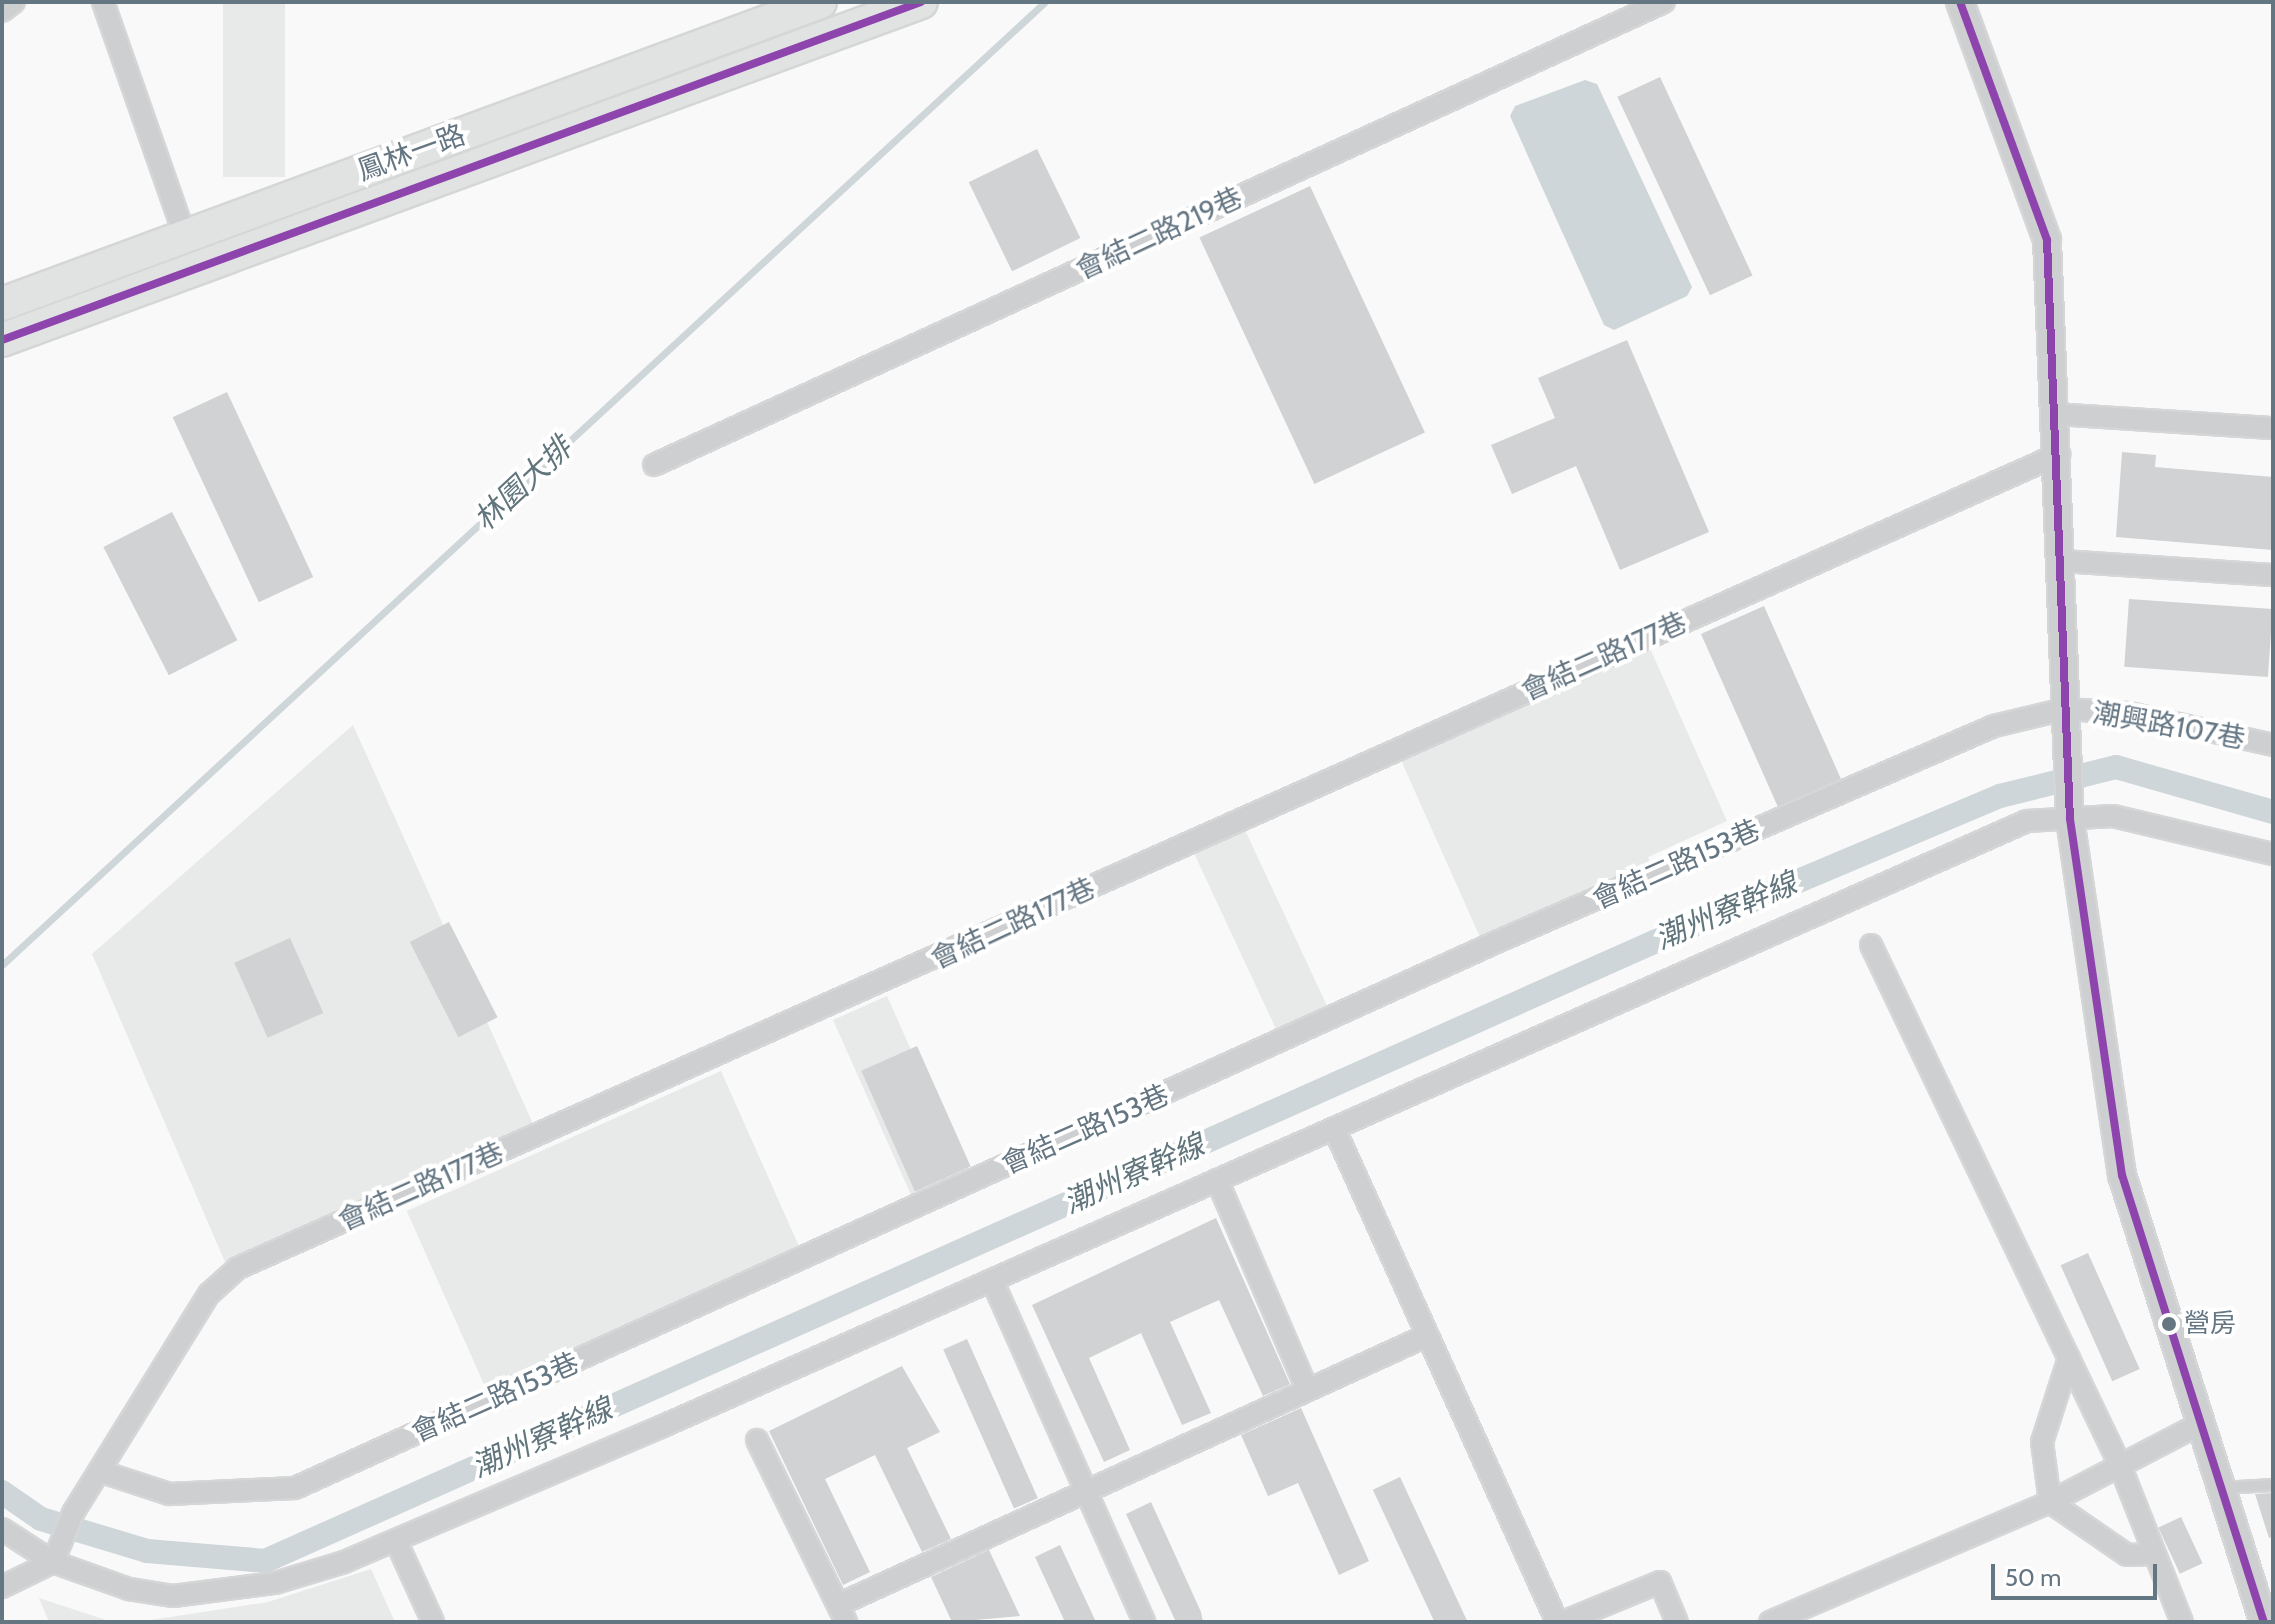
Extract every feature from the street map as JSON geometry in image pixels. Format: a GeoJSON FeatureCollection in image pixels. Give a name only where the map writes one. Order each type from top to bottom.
{"type":"FeatureCollection","features":[{"type":"Feature","properties":{"kind":"main road","name":"鳳林一路"},"geometry":{"type":"LineString","coordinates":[[2,304],[820,2]]}},
{"type":"Feature","properties":{"kind":"main road","name":"鳳林一路"},"geometry":{"type":"LineString","coordinates":[[2,340],[921,2]]}},
{"type":"Feature","properties":{"kind":"street"},"geometry":{"type":"LineString","coordinates":[[2,11],[14,2]]}},
{"type":"Feature","properties":{"kind":"street"},"geometry":{"type":"LineString","coordinates":[[103,2],[185,236]]}},
{"type":"Feature","properties":{"kind":"street","name":"會結二路219巷"},"geometry":{"type":"LineString","coordinates":[[654,465],[1664,2]]}},
{"type":"Feature","properties":{"kind":"street"},"geometry":{"type":"LineString","coordinates":[[1960,2],[2047,240],[2059,454],[2070,814],[2122,1175],[2264,1622]]}},
{"type":"Feature","properties":{"kind":"street"},"geometry":{"type":"LineString","coordinates":[[2055,414],[2273,428]]}},
{"type":"Feature","properties":{"kind":"street","name":"會結二路177巷"},"geometry":{"type":"LineString","coordinates":[[53,1562],[59,1540],[73,1513],[209,1294],[238,1268],[2059,454]]}},
{"type":"Feature","properties":{"kind":"street"},"geometry":{"type":"LineString","coordinates":[[2061,561],[2273,575]]}},
{"type":"Feature","properties":{"kind":"street","name":"會結二路153巷"},"geometry":{"type":"LineString","coordinates":[[99,1471],[169,1494],[295,1488],[1494,943],[1994,726],[2065,716]]}},
{"type":"Feature","properties":{"kind":"street","name":"潮興路107巷"},"geometry":{"type":"LineString","coordinates":[[2065,716],[2166,719],[2273,745]]}},
{"type":"Feature","properties":{"kind":"street"},"geometry":{"type":"LineString","coordinates":[[2,1529],[53,1562],[173,1596],[275,1583],[396,1541],[2027,821],[2070,814],[2151,822],[2273,854]]}},
{"type":"Feature","properties":{"kind":"street"},"geometry":{"type":"LineString","coordinates":[[1871,945],[2119,1463],[2152,1554],[2182,1622]]}},
{"type":"Feature","properties":{"kind":"street"},"geometry":{"type":"LineString","coordinates":[[1334,1128],[1426,1336],[1560,1622],[1660,1582],[1677,1622]]}},
{"type":"Feature","properties":{"kind":"street"},"geometry":{"type":"LineString","coordinates":[[1217,1180],[1306,1387]]}},
{"type":"Feature","properties":{"kind":"street"},"geometry":{"type":"LineString","coordinates":[[992,1280],[1144,1622]]}},
{"type":"Feature","properties":{"kind":"street"},"geometry":{"type":"LineString","coordinates":[[757,1440],[842,1614],[1084,1491],[1306,1387],[1426,1336]]}},
{"type":"Feature","properties":{"kind":"street"},"geometry":{"type":"LineString","coordinates":[[2069,1358],[2042,1442],[2050,1502],[2127,1555],[2152,1554]]}},
{"type":"Feature","properties":{"kind":"street"},"geometry":{"type":"LineString","coordinates":[[1770,1622],[2050,1502],[2119,1463],[2200,1424]]}},
{"type":"Feature","properties":{"kind":"street"},"geometry":{"type":"LineString","coordinates":[[396,1541],[433,1622]]}},
{"type":"Feature","properties":{"kind":"street"},"geometry":{"type":"LineString","coordinates":[[2,1587],[53,1562]]}},
{"type":"Feature","properties":{"kind":"lane"},"geometry":{"type":"LineString","coordinates":[[2220,1488],[2273,1485]]}},
{"type":"Feature","properties":{"kind":"shaded area"},"geometry":{"type":"Polygon","coordinates":[[[223,2],[285,2],[285,177],[223,177],[223,2]]]}},
{"type":"Feature","properties":{"kind":"shaded area"},"geometry":{"type":"Polygon","coordinates":[[[1585,80],[1597,84],[1692,287],[1687,296],[1614,330],[1604,325],[1510,116],[1515,106],[1585,80]]]}},
{"type":"Feature","properties":{"kind":"shaded area"},"geometry":{"type":"Polygon","coordinates":[[[1649,646],[1727,821],[1648,857],[1653,871],[1484,946],[1400,758],[1649,646]]]}},
{"type":"Feature","properties":{"kind":"shaded area"},"geometry":{"type":"Polygon","coordinates":[[[353,725],[534,1126],[225,1262],[92,954],[353,725]]]}},
{"type":"Feature","properties":{"kind":"shaded area"},"geometry":{"type":"Polygon","coordinates":[[[1245,830],[1330,1011],[1279,1035],[1194,854],[1245,830]]]}},
{"type":"Feature","properties":{"kind":"shaded area"},"geometry":{"type":"Polygon","coordinates":[[[887,996],[967,1176],[913,1200],[833,1020],[887,996]]]}},
{"type":"Feature","properties":{"kind":"shaded area"},"geometry":{"type":"Polygon","coordinates":[[[721,1071],[800,1249],[486,1389],[407,1211],[721,1071]]]}},
{"type":"Feature","properties":{"kind":"shaded area"},"geometry":{"type":"Polygon","coordinates":[[[371,1569],[395,1622],[138,1622],[268,1602],[371,1569]]]}},
{"type":"Feature","properties":{"kind":"shaded area"},"geometry":{"type":"Polygon","coordinates":[[[39,1598],[112,1622],[49,1622],[39,1598]]]}},
{"type":"Feature","properties":{"kind":"building"},"geometry":{"type":"Polygon","coordinates":[[[1660,77],[1753,275],[1710,295],[1617,97],[1660,77]]]}},
{"type":"Feature","properties":{"kind":"building"},"geometry":{"type":"Polygon","coordinates":[[[1037,149],[1080,238],[1012,271],[969,182],[1037,149]]]}},
{"type":"Feature","properties":{"kind":"building"},"geometry":{"type":"Polygon","coordinates":[[[1310,186],[1425,433],[1314,484],[1199,238],[1310,186]]]}},
{"type":"Feature","properties":{"kind":"building"},"geometry":{"type":"Polygon","coordinates":[[[1627,340],[1709,532],[1620,570],[1576,466],[1512,494],[1491,445],[1555,418],[1538,378],[1627,340]]]}},
{"type":"Feature","properties":{"kind":"building"},"geometry":{"type":"Polygon","coordinates":[[[227,392],[313,577],[259,602],[173,417],[227,392]]]}},
{"type":"Feature","properties":{"kind":"building"},"geometry":{"type":"Polygon","coordinates":[[[2122,452],[2156,455],[2155,467],[2273,477],[2273,550],[2116,537],[2122,452]]]}},
{"type":"Feature","properties":{"kind":"building"},"geometry":{"type":"Polygon","coordinates":[[[172,512],[237,640],[169,675],[103,547],[172,512]]]}},
{"type":"Feature","properties":{"kind":"building"},"geometry":{"type":"Polygon","coordinates":[[[2129,599],[2273,609],[2268,677],[2124,667],[2129,599]]]}},
{"type":"Feature","properties":{"kind":"building"},"geometry":{"type":"Polygon","coordinates":[[[1764,606],[1841,779],[1778,807],[1701,634],[1764,606]]]}},
{"type":"Feature","properties":{"kind":"building"},"geometry":{"type":"Polygon","coordinates":[[[449,922],[498,1017],[458,1037],[410,942],[449,922]]]}},
{"type":"Feature","properties":{"kind":"building"},"geometry":{"type":"Polygon","coordinates":[[[290,938],[323,1013],[268,1038],[234,963],[290,938]]]}},
{"type":"Feature","properties":{"kind":"building"},"geometry":{"type":"Polygon","coordinates":[[[917,1046],[971,1167],[915,1191],[861,1071],[917,1046]]]}},
{"type":"Feature","properties":{"kind":"building"},"geometry":{"type":"Polygon","coordinates":[[[1216,1218],[1290,1384],[1263,1396],[1219,1300],[1170,1322],[1211,1413],[1182,1425],[1141,1333],[1089,1358],[1130,1450],[1104,1462],[1032,1305],[1216,1218]]]}},
{"type":"Feature","properties":{"kind":"building"},"geometry":{"type":"Polygon","coordinates":[[[2088,1253],[2140,1369],[2112,1381],[2061,1265],[2088,1253]]]}},
{"type":"Feature","properties":{"kind":"building"},"geometry":{"type":"Polygon","coordinates":[[[967,1339],[1038,1498],[1014,1509],[943,1350],[967,1339]]]}},
{"type":"Feature","properties":{"kind":"building"},"geometry":{"type":"Polygon","coordinates":[[[902,1366],[940,1432],[907,1448],[951,1539],[922,1552],[875,1455],[825,1479],[870,1572],[843,1585],[769,1431],[902,1366]]]}},
{"type":"Feature","properties":{"kind":"building"},"geometry":{"type":"Polygon","coordinates":[[[1301,1408],[1369,1561],[1339,1575],[1298,1483],[1268,1496],[1241,1435],[1301,1408]]]}},
{"type":"Feature","properties":{"kind":"building"},"geometry":{"type":"Polygon","coordinates":[[[1400,1477],[1468,1622],[1435,1622],[1373,1490],[1400,1477]]]}},
{"type":"Feature","properties":{"kind":"building"},"geometry":{"type":"Polygon","coordinates":[[[2273,1493],[2273,1537],[2269,1538],[2255,1494],[2273,1493]]]}},
{"type":"Feature","properties":{"kind":"building"},"geometry":{"type":"Polygon","coordinates":[[[1151,1502],[1203,1622],[1176,1622],[1126,1514],[1151,1502]]]}},
{"type":"Feature","properties":{"kind":"building"},"geometry":{"type":"Polygon","coordinates":[[[2181,1517],[2203,1563],[2180,1574],[2158,1528],[2181,1517]]]}},
{"type":"Feature","properties":{"kind":"building"},"geometry":{"type":"Polygon","coordinates":[[[1060,1545],[1096,1622],[1065,1622],[1035,1557],[1060,1545]]]}},
{"type":"Feature","properties":{"kind":"building"},"geometry":{"type":"Polygon","coordinates":[[[989,1550],[1020,1616],[952,1622],[931,1577],[989,1550]]]}},
{"type":"Feature","properties":{"kind":"waterway","name":"林園大排"},"geometry":{"type":"LineString","coordinates":[[2,965],[1045,2]]}},
{"type":"Feature","properties":{"kind":"waterway","name":"潮州寮幹線"},"geometry":{"type":"LineString","coordinates":[[2,1492],[41,1519],[147,1551],[265,1561],[1654,942],[2000,796],[2116,767],[2273,812]]}},
{"type":"Feature","properties":{"kind":"transit line"},"geometry":{"type":"LineString","coordinates":[[2,340],[921,2]]}},
{"type":"Feature","properties":{"kind":"transit line"},"geometry":{"type":"LineString","coordinates":[[1960,2],[2047,240],[2070,819],[2122,1175],[2264,1622]]}},
{"type":"Feature","properties":{"kind":"place","name":"營房"},"geometry":{"type":"Point","coordinates":[2169,1324]}}]}
